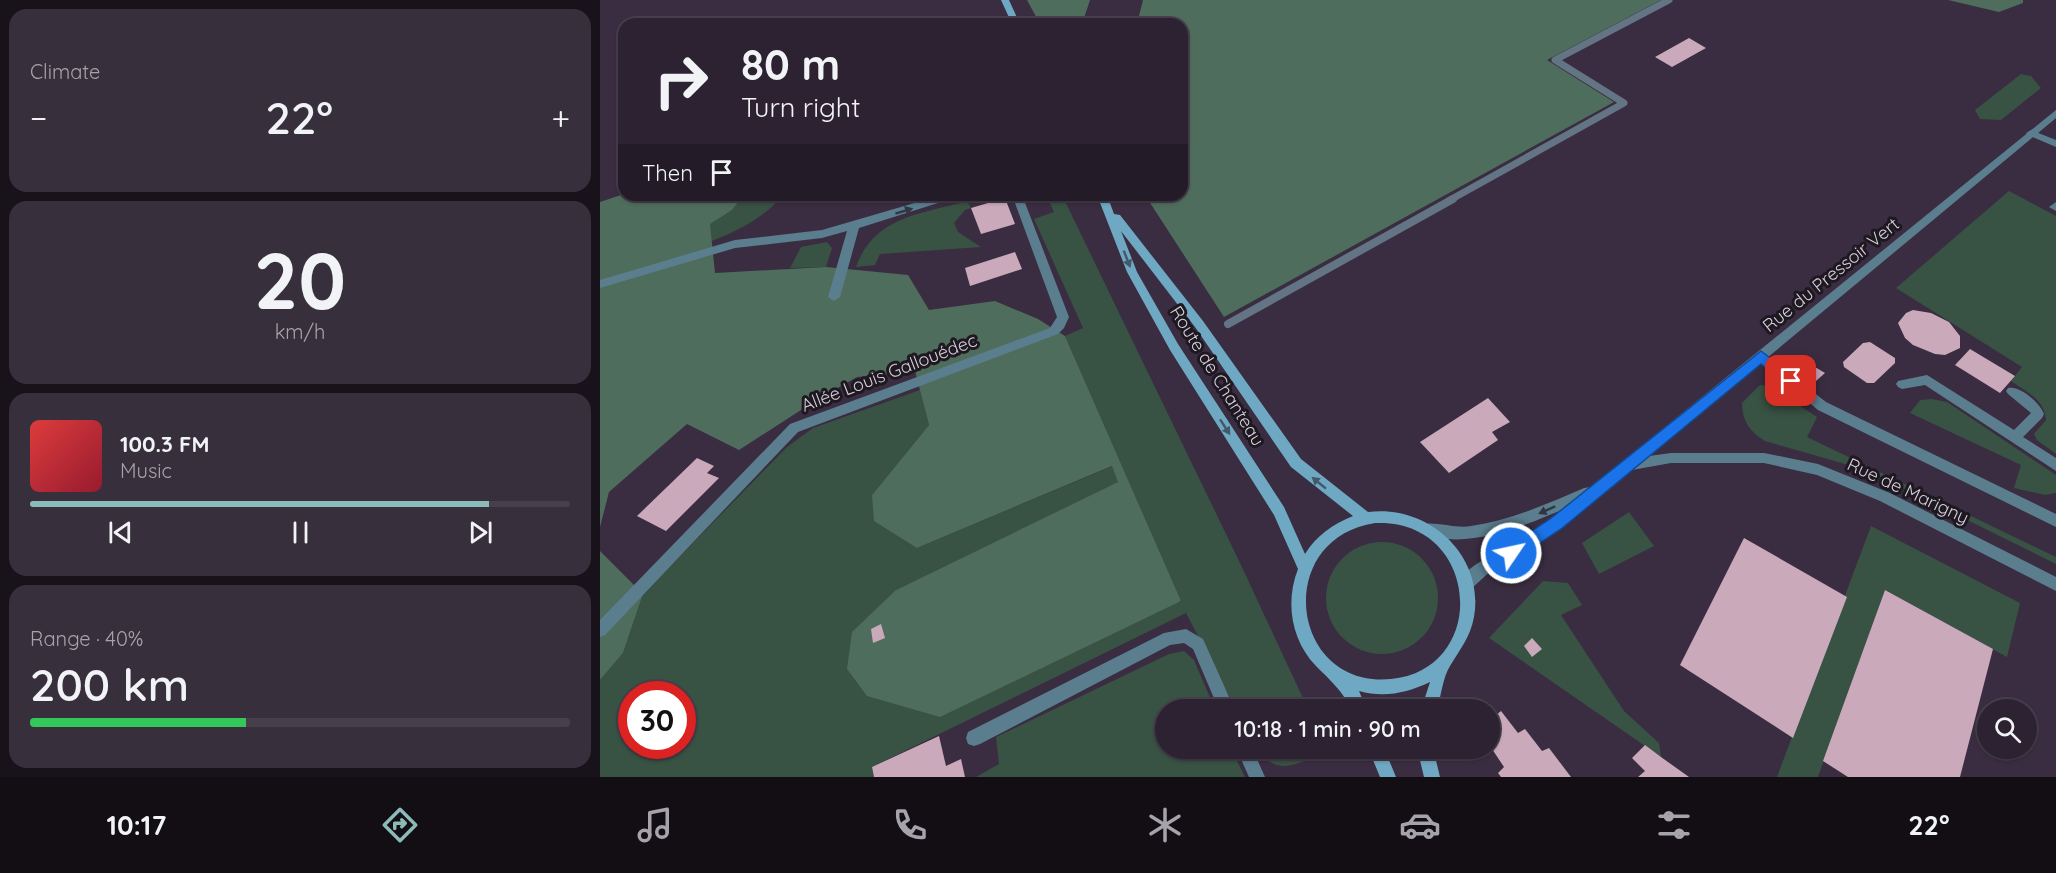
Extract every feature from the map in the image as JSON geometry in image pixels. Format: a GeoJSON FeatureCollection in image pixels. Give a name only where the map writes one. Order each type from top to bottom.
{"type":"FeatureCollection","features":[{"type":"Feature","properties":{"kind":"main road"},"geometry":{"type":"LineString","coordinates":[[1005,0],[1013,18]]}},
{"type":"Feature","properties":{"kind":"main road","name":"Route de Chanteau"},"geometry":{"type":"LineString","coordinates":[[1104,201],[1132,272],[1174,347],[1279,511],[1303,565]]}},
{"type":"Feature","properties":{"kind":"main road","name":"Route de Chanteau"},"geometry":{"type":"LineString","coordinates":[[1105,201],[1199,324],[1296,463],[1366,519]]}},
{"type":"Feature","properties":{"kind":"main road"},"geometry":{"type":"LineString","coordinates":[[1328,664],[1359,682],[1390,686],[1418,680],[1442,666],[1460,646],[1469,621],[1470,595],[1467,583],[1463,570],[1450,550],[1432,534],[1411,524],[1389,518],[1366,519],[1341,527],[1319,543],[1303,565],[1296,591],[1299,620],[1310,646],[1328,664],[1355,699]]}},
{"type":"Feature","properties":{"kind":"main road"},"geometry":{"type":"LineString","coordinates":[[1432,699],[1442,666]]}},
{"type":"Feature","properties":{"kind":"main road"},"geometry":{"type":"LineString","coordinates":[[1381,759],[1388,777]]}},
{"type":"Feature","properties":{"kind":"main road"},"geometry":{"type":"LineString","coordinates":[[1428,759],[1432,777]]}},
{"type":"Feature","properties":{"kind":"street","name":"Rue du Pressoir Vert"},"geometry":{"type":"LineString","coordinates":[[1467,583],[1490,563],[1511,553],[1555,524],[1629,465],[2056,113]]}},
{"type":"Feature","properties":{"kind":"street"},"geometry":{"type":"LineString","coordinates":[[2031,133],[2056,144]]}},
{"type":"Feature","properties":{"kind":"street"},"geometry":{"type":"LineString","coordinates":[[600,284],[735,244],[822,234],[934,201]]}},
{"type":"Feature","properties":{"kind":"street","name":"Allée Louis Gallouédec"},"geometry":{"type":"LineString","coordinates":[[600,630],[794,428],[1054,331],[1060,325],[1063,317],[1019,201]]}},
{"type":"Feature","properties":{"kind":"street"},"geometry":{"type":"LineString","coordinates":[[834,297],[854,226]]}},
{"type":"Feature","properties":{"kind":"street"},"geometry":{"type":"LineString","coordinates":[[1761,357],[1822,406],[2056,521]]}},
{"type":"Feature","properties":{"kind":"street"},"geometry":{"type":"LineString","coordinates":[[1902,384],[1927,380],[2056,465]]}},
{"type":"Feature","properties":{"kind":"street"},"geometry":{"type":"LineString","coordinates":[[2012,391],[2036,408],[2038,414],[2014,438]]}},
{"type":"Feature","properties":{"kind":"street","name":"Rue de Marigny"},"geometry":{"type":"LineString","coordinates":[[1629,465],[1671,458],[1764,458],[1818,470],[1885,496],[2056,584]]}},
{"type":"Feature","properties":{"kind":"street","name":"Rue du Pressoir Vert"},"geometry":{"type":"LineString","coordinates":[[1422,529],[1469,533],[1526,519],[1601,487]]}},
{"type":"Feature","properties":{"kind":"street"},"geometry":{"type":"LineString","coordinates":[[974,738],[1169,638],[1186,636],[1198,644],[1222,699]]}},
{"type":"Feature","properties":{"kind":"street"},"geometry":{"type":"LineString","coordinates":[[1249,759],[1257,777]]}},
{"type":"Feature","properties":{"kind":"green space"},"geometry":{"type":"Polygon","coordinates":[[[1027,0],[1090,0],[1084,18],[1037,18],[1027,0]]]}},
{"type":"Feature","properties":{"kind":"green space"},"geometry":{"type":"Polygon","coordinates":[[[1143,0],[1661,0],[1547,60],[1614,102],[1224,317],[1149,201],[1188,201],[1188,18],[1138,18],[1143,0]]]}},
{"type":"Feature","properties":{"kind":"green space"},"geometry":{"type":"Polygon","coordinates":[[[1948,0],[2023,0],[2023,3],[1999,12],[1948,0]]]}},
{"type":"Feature","properties":{"kind":"green space"},"geometry":{"type":"Polygon","coordinates":[[[2021,74],[2031,76],[2041,88],[2001,120],[1980,119],[1975,110],[2021,74]]]}},
{"type":"Feature","properties":{"kind":"green space"},"geometry":{"type":"Polygon","coordinates":[[[2009,191],[2056,216],[2056,454],[2037,440],[2034,434],[2046,420],[2042,407],[2034,397],[2011,381],[2022,367],[1896,288],[2009,191]]]}},
{"type":"Feature","properties":{"kind":"green space"},"geometry":{"type":"Polygon","coordinates":[[[618,196],[618,201],[739,201],[732,210],[710,224],[715,273],[826,267],[908,275],[929,310],[995,301],[1038,319],[1065,336],[1181,601],[940,717],[867,696],[847,669],[852,632],[896,590],[1118,482],[1112,466],[917,548],[874,521],[872,495],[929,425],[915,371],[857,377],[818,399],[739,450],[687,424],[609,492],[600,527],[600,202],[618,196]]]}},
{"type":"Feature","properties":{"kind":"green space"},"geometry":{"type":"Polygon","coordinates":[[[739,201],[777,201],[746,225],[699,246],[600,274],[732,210],[739,201]]]}},
{"type":"Feature","properties":{"kind":"green space"},"geometry":{"type":"Polygon","coordinates":[[[967,201],[971,208],[965,210],[954,223],[958,232],[981,247],[880,254],[875,265],[856,267],[864,250],[887,227],[917,214],[967,201]]]}},
{"type":"Feature","properties":{"kind":"green space"},"geometry":{"type":"Polygon","coordinates":[[[1049,201],[1065,201],[1303,699],[1231,699],[1186,613],[872,767],[874,777],[600,777],[600,680],[623,653],[643,594],[787,447],[813,428],[920,390],[929,425],[872,495],[917,548],[1113,466],[1119,482],[896,590],[1181,602],[1065,336],[1083,328],[1034,219],[1054,212],[1049,201]]]}},
{"type":"Feature","properties":{"kind":"green space"},"geometry":{"type":"Polygon","coordinates":[[[827,242],[832,248],[826,267],[790,268],[801,247],[827,242]]]}},
{"type":"Feature","properties":{"kind":"green space"},"geometry":{"type":"Polygon","coordinates":[[[1760,385],[1770,386],[1817,417],[1807,437],[2056,557],[2056,564],[1866,470],[1765,441],[1748,425],[1742,409],[1742,403],[1760,385]]]}},
{"type":"Feature","properties":{"kind":"green space"},"geometry":{"type":"Polygon","coordinates":[[[1932,399],[1947,402],[2056,475],[2056,493],[2045,495],[2014,488],[2021,465],[1910,413],[1920,400],[1932,399]]]}},
{"type":"Feature","properties":{"kind":"green space"},"geometry":{"type":"Polygon","coordinates":[[[1629,512],[1654,546],[1599,574],[1582,543],[1629,512]]]}},
{"type":"Feature","properties":{"kind":"green space"},"geometry":{"type":"Polygon","coordinates":[[[1871,526],[2020,603],[2007,657],[1885,590],[1818,777],[1777,777],[1871,526]]]}},
{"type":"Feature","properties":{"kind":"green space"},"geometry":{"type":"Polygon","coordinates":[[[1382,542],[1403,546],[1422,558],[1434,577],[1438,598],[1434,619],[1422,638],[1403,650],[1382,654],[1361,650],[1342,638],[1330,619],[1326,598],[1330,577],[1342,558],[1361,546],[1382,542]]]}},
{"type":"Feature","properties":{"kind":"green space"},"geometry":{"type":"Polygon","coordinates":[[[600,551],[643,594],[623,653],[600,680],[600,551]]]}},
{"type":"Feature","properties":{"kind":"green space"},"geometry":{"type":"Polygon","coordinates":[[[1543,581],[1568,583],[1582,605],[1561,615],[1624,711],[1659,743],[1661,757],[1489,638],[1543,581]]]}},
{"type":"Feature","properties":{"kind":"green space"},"geometry":{"type":"Polygon","coordinates":[[[1184,651],[1194,660],[1211,699],[1155,699],[1155,759],[1236,759],[1245,777],[976,777],[999,764],[996,737],[1169,654],[1184,651]]]}},
{"type":"Feature","properties":{"kind":"green space"},"geometry":{"type":"Polygon","coordinates":[[[1266,759],[1308,759],[1288,766],[1272,763],[1266,759]]]}},
{"type":"Feature","properties":{"kind":"building"},"geometry":{"type":"Polygon","coordinates":[[[1689,38],[1706,48],[1672,67],[1655,57],[1689,38]]]}},
{"type":"Feature","properties":{"kind":"building"},"geometry":{"type":"Polygon","coordinates":[[[995,201],[1006,201],[1015,224],[981,234],[971,208],[995,201]]]}},
{"type":"Feature","properties":{"kind":"building"},"geometry":{"type":"Polygon","coordinates":[[[1015,252],[1022,269],[970,286],[965,268],[1015,252]]]}},
{"type":"Feature","properties":{"kind":"building"},"geometry":{"type":"Polygon","coordinates":[[[1913,310],[1931,313],[1949,322],[1960,336],[1960,348],[1945,355],[1935,354],[1913,345],[1905,338],[1898,323],[1906,313],[1913,310]]]}},
{"type":"Feature","properties":{"kind":"building"},"geometry":{"type":"Polygon","coordinates":[[[1870,342],[1895,358],[1895,363],[1874,383],[1867,383],[1844,367],[1843,362],[1863,343],[1870,342]]]}},
{"type":"Feature","properties":{"kind":"building"},"geometry":{"type":"Polygon","coordinates":[[[1970,349],[2015,376],[2000,393],[1955,365],[1970,349]]]}},
{"type":"Feature","properties":{"kind":"building"},"geometry":{"type":"Polygon","coordinates":[[[1815,367],[1825,373],[1816,381],[1807,375],[1815,367]]]}},
{"type":"Feature","properties":{"kind":"building"},"geometry":{"type":"Polygon","coordinates":[[[1488,398],[1510,422],[1492,432],[1498,440],[1449,473],[1420,442],[1488,398]]]}},
{"type":"Feature","properties":{"kind":"building"},"geometry":{"type":"Polygon","coordinates":[[[697,458],[714,466],[707,473],[719,478],[666,531],[637,516],[697,458]]]}},
{"type":"Feature","properties":{"kind":"building"},"geometry":{"type":"Polygon","coordinates":[[[1744,538],[1847,597],[1793,738],[1680,665],[1744,538]]]}},
{"type":"Feature","properties":{"kind":"building"},"geometry":{"type":"Polygon","coordinates":[[[1885,590],[1993,649],[1980,699],[1977,699],[1977,711],[1960,777],[1848,777],[1823,761],[1885,590]]]}},
{"type":"Feature","properties":{"kind":"building"},"geometry":{"type":"Polygon","coordinates":[[[881,624],[885,638],[873,643],[871,629],[881,624]]]}},
{"type":"Feature","properties":{"kind":"building"},"geometry":{"type":"Polygon","coordinates":[[[1532,638],[1542,649],[1532,657],[1524,646],[1532,638]]]}},
{"type":"Feature","properties":{"kind":"building"},"geometry":{"type":"Polygon","coordinates":[[[1500,712],[1518,733],[1525,729],[1542,751],[1549,748],[1571,777],[1501,777],[1498,773],[1504,767],[1499,759],[1500,712]]]}},
{"type":"Feature","properties":{"kind":"building"},"geometry":{"type":"Polygon","coordinates":[[[939,736],[946,766],[961,759],[965,777],[874,777],[872,767],[939,736]]]}},
{"type":"Feature","properties":{"kind":"building"},"geometry":{"type":"Polygon","coordinates":[[[1645,745],[1689,777],[1638,777],[1645,771],[1632,758],[1645,745]]]}},
{"type":"Feature","properties":{"kind":"waterway"},"geometry":{"type":"LineString","coordinates":[[1450,200],[1624,103],[1555,60],[1669,0]]}},
{"type":"Feature","properties":{"kind":"waterway"},"geometry":{"type":"LineString","coordinates":[[1228,324],[1453,199]]}},
{"type":"Feature","properties":{"kind":"route"},"geometry":{"type":"LineString","coordinates":[[1511,553],[1555,524],[1761,357],[1791,381]]}}]}
